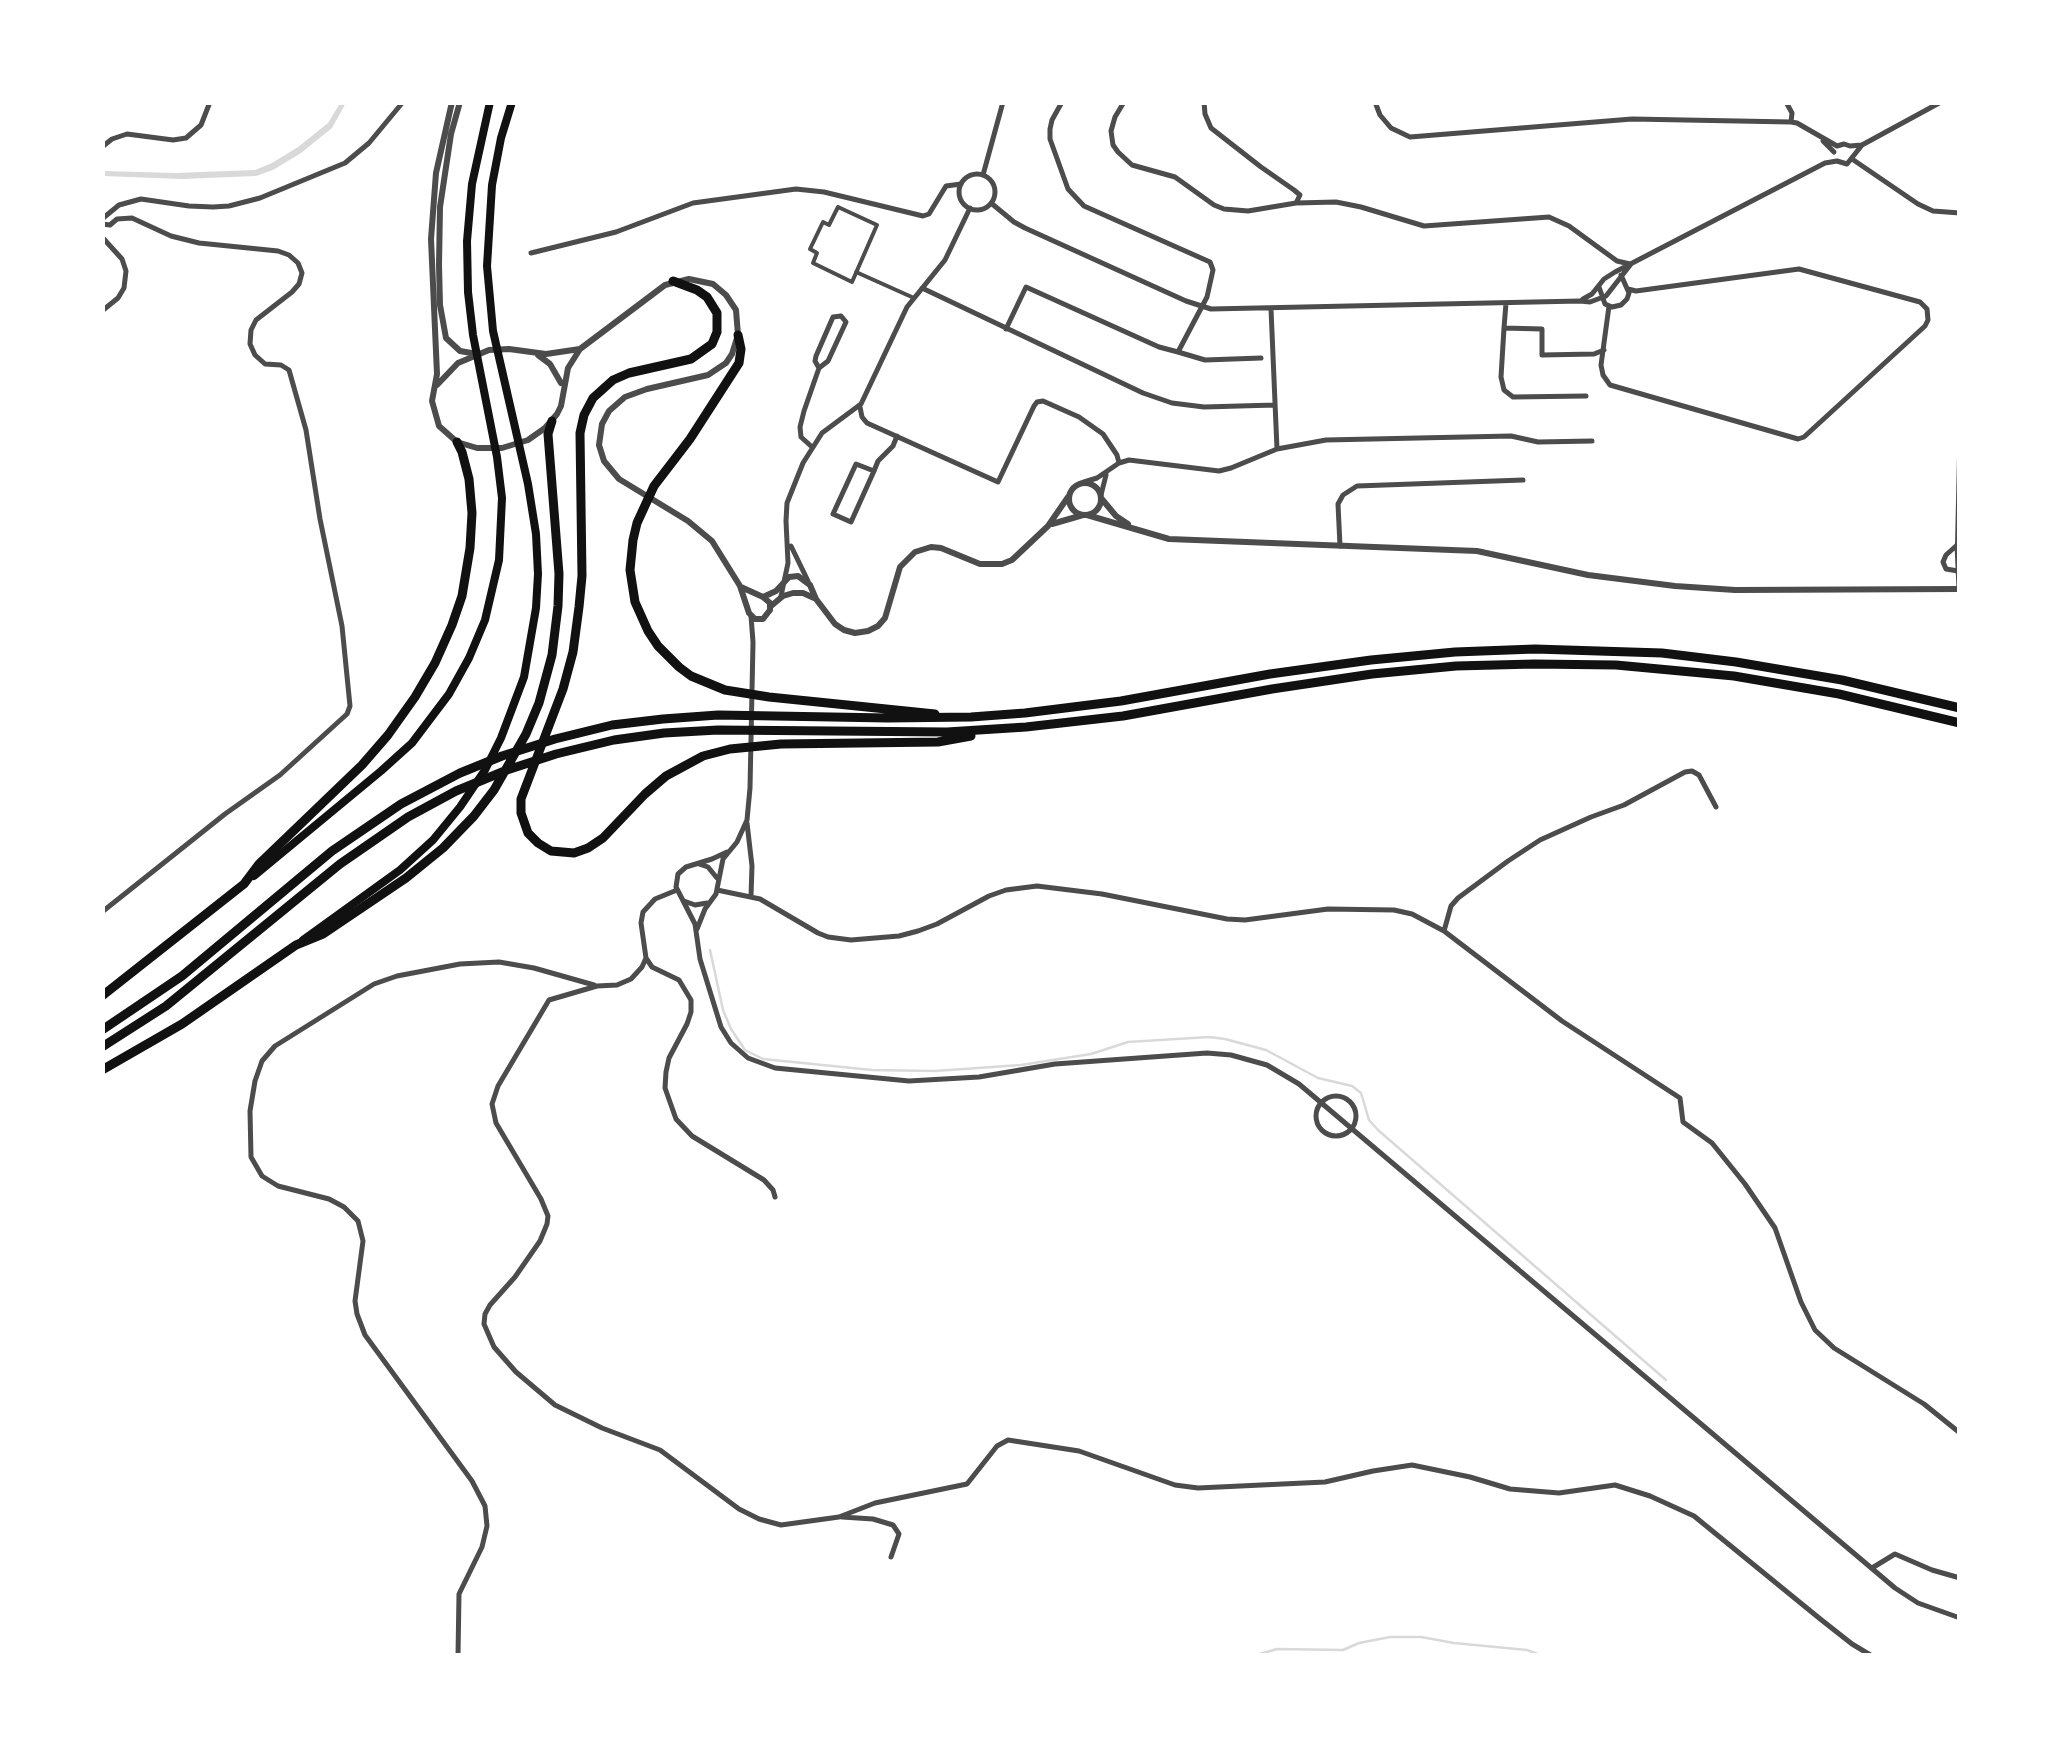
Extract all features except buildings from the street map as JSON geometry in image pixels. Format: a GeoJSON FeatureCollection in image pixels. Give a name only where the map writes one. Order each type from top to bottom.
{"type":"FeatureCollection","features":[{"type":"Feature","properties":{"kind":"highway"},"geometry":{"type":"LineString","coordinates":[[673,281],[708,297],[717,313],[717,332],[712,344],[691,359],[613,380],[593,398],[584,415],[580,434],[582,576],[578,620],[557,709],[521,799],[521,814],[528,833],[552,851],[574,853],[588,848],[666,776],[716,752],[781,744],[938,742],[984,731]]}},
{"type":"Feature","properties":{"kind":"highway"},"geometry":{"type":"LineString","coordinates":[[738,335],[742,355],[739,362],[715,404],[654,486],[637,523],[630,570],[635,602],[648,631],[678,667],[724,690],[927,711],[946,717]]}},
{"type":"Feature","properties":{"kind":"highway"},"geometry":{"type":"LineString","coordinates":[[102,1070],[207,1008],[296,944],[323,934],[369,904],[443,848],[494,790],[526,734],[552,655],[558,606],[557,531],[548,434],[552,420]]}},
{"type":"Feature","properties":{"kind":"highway"},"geometry":{"type":"LineString","coordinates":[[102,996],[244,884],[259,864],[375,750],[415,698],[452,625],[462,596],[470,548],[469,479],[456,442]]}},
{"type":"Feature","properties":{"kind":"highway"},"geometry":{"type":"LineString","coordinates":[[102,1030],[182,976],[354,834],[401,804],[502,756],[568,735],[636,722],[718,715],[946,717],[1058,709],[1321,666],[1493,650],[1617,650],[1700,657],[1805,672],[1960,708]]}},
{"type":"Feature","properties":{"kind":"highway"},"geometry":{"type":"LineString","coordinates":[[102,1047],[191,987],[362,848],[432,804],[481,780],[556,754],[638,736],[691,731],[984,731],[1123,716],[1372,674],[1493,664],[1662,668],[1752,679],[1876,702],[1960,724]]}},
{"type":"Feature","properties":{"kind":"main road"},"geometry":{"type":"LineString","coordinates":[[244,884],[397,757],[449,694],[478,639],[501,539],[498,457],[477,362],[467,268],[468,212],[490,102]]}},
{"type":"Feature","properties":{"kind":"main road"},"geometry":{"type":"LineString","coordinates":[[296,944],[400,870],[460,808],[485,770],[517,699],[533,632],[538,574],[536,534],[498,358],[487,266],[497,158],[512,102]]}},
{"type":"Feature","properties":{"kind":"street"},"geometry":{"type":"LineString","coordinates":[[102,148],[112,139],[128,134],[186,138],[201,126],[210,102]]}},
{"type":"Feature","properties":{"kind":"street"},"geometry":{"type":"LineString","coordinates":[[102,912],[280,775],[348,714],[350,706],[342,626],[306,430],[289,370],[265,364],[250,344],[256,320],[299,284],[302,273],[298,263],[278,251],[199,243],[171,236],[132,218],[118,219],[110,226],[102,221],[119,205],[141,199],[213,207],[260,198],[345,162],[369,143],[403,102]]}},
{"type":"Feature","properties":{"kind":"street"},"geometry":{"type":"LineString","coordinates":[[452,102],[432,207],[431,266],[439,334],[433,408],[439,426],[456,442],[488,449],[516,445],[538,434],[560,406],[568,368],[580,349],[673,281],[698,279],[720,289],[736,310],[738,335],[732,354],[717,370],[626,397],[609,411],[600,435],[601,452],[612,472],[712,541],[740,586],[749,612],[754,642],[747,820],[752,896]]}},
{"type":"Feature","properties":{"kind":"street"},"geometry":{"type":"LineString","coordinates":[[438,323],[440,207],[460,102]]}},
{"type":"Feature","properties":{"kind":"street"},"geometry":{"type":"LineString","coordinates":[[983,176],[1004,102]]}},
{"type":"Feature","properties":{"kind":"street"},"geometry":{"type":"LineString","coordinates":[[1062,102],[1052,120],[1050,139],[1068,190],[1084,206],[1210,262],[1213,270],[1207,298],[1178,352]]}},
{"type":"Feature","properties":{"kind":"street"},"geometry":{"type":"LineString","coordinates":[[1124,102],[1112,124],[1111,139],[1118,152],[1132,166],[1175,177],[1224,210],[1347,203],[1424,226],[1549,217],[1570,226],[1618,262],[1631,264]]}},
{"type":"Feature","properties":{"kind":"street"},"geometry":{"type":"LineString","coordinates":[[1204,102],[1207,122],[1218,136],[1294,190],[1300,196],[1296,203]]}},
{"type":"Feature","properties":{"kind":"street"},"geometry":{"type":"LineString","coordinates":[[1374,102],[1391,128],[1410,136],[1606,120],[1797,122],[1822,138],[1846,164],[1862,144],[1942,102]]}},
{"type":"Feature","properties":{"kind":"street"},"geometry":{"type":"LineString","coordinates":[[1786,102],[1792,113],[1791,122]]}},
{"type":"Feature","properties":{"kind":"street"},"geometry":{"type":"LineString","coordinates":[[1580,300],[1631,264],[1825,164],[1844,144],[1918,204],[1933,211],[1960,213]]}},
{"type":"Feature","properties":{"kind":"street"},"geometry":{"type":"LineString","coordinates":[[530,253],[616,232],[693,204],[796,190],[824,192],[923,216],[929,214],[946,186],[961,184],[973,175],[983,176],[994,185],[991,203],[984,209],[970,208],[960,196],[961,184]]}},
{"type":"Feature","properties":{"kind":"street"},"geometry":{"type":"LineString","coordinates":[[991,203],[1025,228],[1202,308],[1590,302],[1602,299],[1620,273]]}},
{"type":"Feature","properties":{"kind":"street"},"geometry":{"type":"LineString","coordinates":[[838,207],[877,225],[856,272],[852,282],[813,263],[818,252],[810,249],[822,222],[829,226],[838,207]]}},
{"type":"Feature","properties":{"kind":"street"},"geometry":{"type":"LineString","coordinates":[[867,423],[861,414],[861,404],[908,306],[946,260],[970,208]]}},
{"type":"Feature","properties":{"kind":"street"},"geometry":{"type":"LineString","coordinates":[[102,237],[122,259],[126,271],[124,288],[102,312]]}},
{"type":"Feature","properties":{"kind":"street"},"geometry":{"type":"LineString","coordinates":[[1599,284],[1602,299],[1610,306],[1624,302],[1628,290],[1618,262]]}},
{"type":"Feature","properties":{"kind":"street"},"geometry":{"type":"LineString","coordinates":[[1610,306],[1601,365],[1606,381],[1616,388],[1798,439],[1928,320],[1920,302],[1799,269],[1628,290]]}},
{"type":"Feature","properties":{"kind":"street"},"geometry":{"type":"LineString","coordinates":[[856,272],[914,298]]}},
{"type":"Feature","properties":{"kind":"street"},"geometry":{"type":"LineString","coordinates":[[1006,329],[1026,286],[1159,348],[1204,360],[1261,358]]}},
{"type":"Feature","properties":{"kind":"street"},"geometry":{"type":"LineString","coordinates":[[922,288],[1172,403],[1204,407],[1275,405]]}},
{"type":"Feature","properties":{"kind":"street"},"geometry":{"type":"LineString","coordinates":[[1506,302],[1504,390],[1513,396],[1586,396]]}},
{"type":"Feature","properties":{"kind":"street"},"geometry":{"type":"LineString","coordinates":[[1271,309],[1277,450]]}},
{"type":"Feature","properties":{"kind":"street"},"geometry":{"type":"LineString","coordinates":[[812,447],[804,441],[800,428],[818,368],[816,356],[833,317],[842,316],[846,322],[828,361],[818,368]]}},
{"type":"Feature","properties":{"kind":"street"},"geometry":{"type":"LineString","coordinates":[[1504,328],[1542,328],[1542,355],[1594,354],[1604,350]]}},
{"type":"Feature","properties":{"kind":"street"},"geometry":{"type":"LineString","coordinates":[[439,334],[466,353],[509,348],[543,357],[556,371],[562,389]]}},
{"type":"Feature","properties":{"kind":"street"},"geometry":{"type":"LineString","coordinates":[[535,354],[580,349]]}},
{"type":"Feature","properties":{"kind":"street"},"geometry":{"type":"LineString","coordinates":[[433,396],[450,369],[477,354]]}},
{"type":"Feature","properties":{"kind":"street"},"geometry":{"type":"LineString","coordinates":[[837,422],[854,418],[998,482],[1037,402],[1043,400],[1078,416],[1103,434],[1119,464]]}},
{"type":"Feature","properties":{"kind":"street"},"geometry":{"type":"LineString","coordinates":[[779,599],[788,563],[787,504],[796,480],[822,433],[861,404]]}},
{"type":"Feature","properties":{"kind":"street"},"geometry":{"type":"LineString","coordinates":[[1068,497],[1071,508],[1086,515],[1170,539],[1477,551],[1588,575],[1715,589],[1959,588],[1960,412]]}},
{"type":"Feature","properties":{"kind":"street"},"geometry":{"type":"LineString","coordinates":[[874,471],[856,464],[833,514],[851,522],[874,471],[878,460],[896,436]]}},
{"type":"Feature","properties":{"kind":"street"},"geometry":{"type":"LineString","coordinates":[[788,539],[816,599],[835,624],[855,633],[868,631],[886,618],[900,567],[915,552],[941,548],[980,564],[1012,560],[1048,526],[1073,488],[1129,460],[1218,471],[1277,450],[1326,440],[1511,436],[1538,442],[1592,441]]}},
{"type":"Feature","properties":{"kind":"street"},"geometry":{"type":"LineString","coordinates":[[1048,526],[1099,507],[1108,472]]}},
{"type":"Feature","properties":{"kind":"street"},"geometry":{"type":"LineString","coordinates":[[1340,546],[1338,504],[1342,496],[1357,486],[1523,480]]}},
{"type":"Feature","properties":{"kind":"street"},"geometry":{"type":"LineString","coordinates":[[1084,482],[1096,487],[1116,516],[1138,530]]}},
{"type":"Feature","properties":{"kind":"street"},"geometry":{"type":"LineString","coordinates":[[1957,545],[1943,562],[1946,569],[1958,571]]}},
{"type":"Feature","properties":{"kind":"street"},"geometry":{"type":"LineString","coordinates":[[764,619],[755,619],[749,612],[750,601],[776,591],[792,576],[810,585]]}},
{"type":"Feature","properties":{"kind":"street"},"geometry":{"type":"LineString","coordinates":[[740,586],[770,606]]}},
{"type":"Feature","properties":{"kind":"street"},"geometry":{"type":"LineString","coordinates":[[754,642],[770,606],[779,599],[798,593],[816,599]]}},
{"type":"Feature","properties":{"kind":"street"},"geometry":{"type":"LineString","coordinates":[[1444,931],[1451,906],[1458,898],[1508,861],[1540,840],[1624,805],[1686,772],[1699,775],[1716,808]]}},
{"type":"Feature","properties":{"kind":"street"},"geometry":{"type":"LineString","coordinates":[[696,932],[718,887],[727,852],[747,820]]}},
{"type":"Feature","properties":{"kind":"street"},"geometry":{"type":"LineString","coordinates":[[727,852],[686,867],[679,874],[676,890],[692,916],[703,971],[724,1032],[741,1053],[766,1066],[879,1080],[934,1080],[1055,1064],[1219,1054],[1255,1060],[1278,1070],[1906,1596],[1960,1618]]}},
{"type":"Feature","properties":{"kind":"street"},"geometry":{"type":"LineString","coordinates":[[696,864],[712,870],[718,887]]}},
{"type":"Feature","properties":{"kind":"street"},"geometry":{"type":"LineString","coordinates":[[718,887],[752,896],[818,933],[840,940],[918,931],[989,896],[1038,886],[1102,894],[1227,919],[1328,909],[1412,914],[1444,931],[1562,1021],[1680,1098],[1683,1122],[1712,1143],[1774,1228],[1800,1302],[1815,1330],[1834,1348],[1924,1404],[1960,1433]]}},
{"type":"Feature","properties":{"kind":"street"},"geometry":{"type":"LineString","coordinates":[[676,890],[656,899],[643,912],[642,922],[646,958],[652,967],[679,980],[691,1000],[688,1024],[669,1058],[665,1088],[676,1119],[692,1136],[764,1180],[775,1197]]}},
{"type":"Feature","properties":{"kind":"street"},"geometry":{"type":"LineString","coordinates":[[683,900],[695,906],[710,902]]}},
{"type":"Feature","properties":{"kind":"street"},"geometry":{"type":"LineString","coordinates":[[646,958],[636,974],[624,983],[597,986],[549,1000],[498,1086],[492,1104],[496,1123],[541,1199],[548,1224],[515,1277],[485,1314],[488,1336],[516,1372],[555,1405],[660,1450],[759,1520],[781,1525],[839,1517],[893,1525],[898,1534],[891,1557]]}},
{"type":"Feature","properties":{"kind":"street"},"geometry":{"type":"LineString","coordinates":[[458,1656],[459,1594],[482,1547],[487,1526],[485,1506],[472,1482],[365,1335],[356,1301],[363,1240],[358,1221],[329,1199],[278,1186],[262,1176],[251,1158],[250,1111],[255,1082],[262,1061],[274,1046],[374,984],[397,976],[460,964],[499,962],[597,986]]}},
{"type":"Feature","properties":{"kind":"street"},"geometry":{"type":"LineString","coordinates":[[1332,1096],[1350,1100],[1356,1112],[1352,1129],[1342,1136],[1325,1133],[1316,1119],[1320,1103],[1332,1096]]}},
{"type":"Feature","properties":{"kind":"street"},"geometry":{"type":"LineString","coordinates":[[839,1517],[875,1502],[967,1484],[997,1446],[1008,1440],[1079,1450],[1175,1485],[1198,1488],[1325,1482],[1412,1465],[1510,1489],[1559,1493],[1615,1485],[1694,1516],[1872,1656]]}},
{"type":"Feature","properties":{"kind":"street"},"geometry":{"type":"LineString","coordinates":[[1872,1568],[1894,1554],[1960,1578]]}},
{"type":"Feature","properties":{"kind":"shaded area"},"geometry":{"type":"Polygon","coordinates":[[[340,103],[346,103],[332,128],[301,153],[256,176],[103,176],[103,171],[255,170],[298,147],[328,123],[340,103]]]}},
{"type":"Feature","properties":{"kind":"waterway"},"geometry":{"type":"LineString","coordinates":[[710,950],[731,1029],[745,1050],[763,1059],[872,1070],[935,1071],[1021,1065],[1091,1054],[1128,1042],[1209,1037],[1266,1050],[1318,1078],[1352,1086],[1361,1093],[1369,1120],[1378,1130],[1666,1380]]}},
{"type":"Feature","properties":{"kind":"waterway"},"geometry":{"type":"LineString","coordinates":[[1252,1656],[1277,1649],[1343,1650],[1390,1637],[1527,1650],[1543,1656]]}}]}
